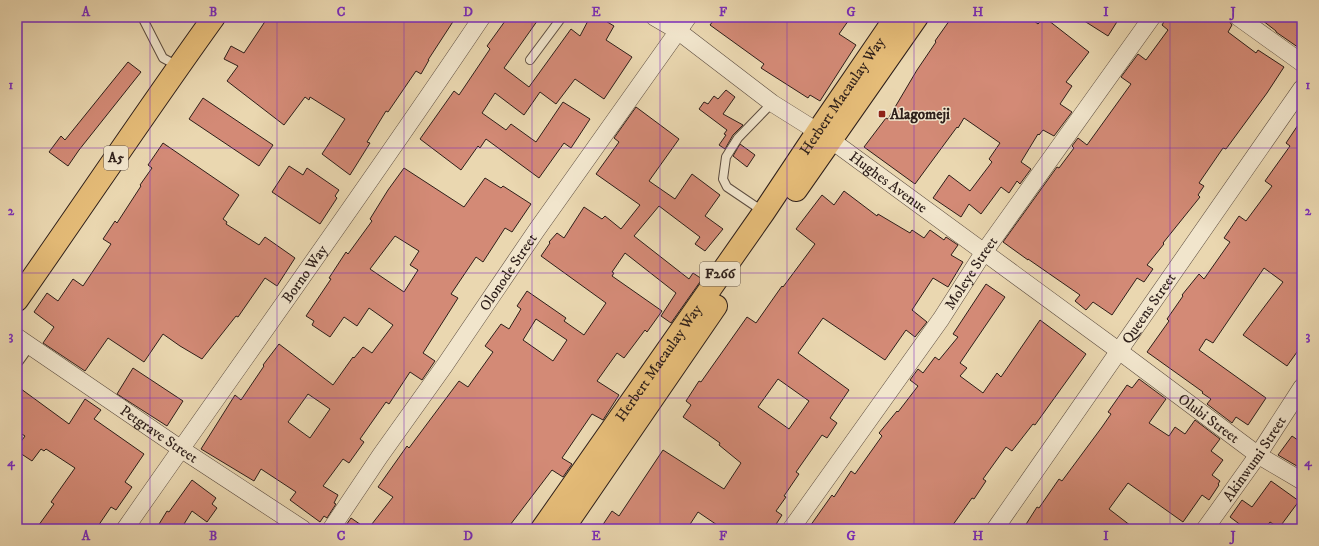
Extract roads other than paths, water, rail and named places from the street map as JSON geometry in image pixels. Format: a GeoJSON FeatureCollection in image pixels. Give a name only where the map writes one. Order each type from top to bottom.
{"type":"FeatureCollection","features":[{"type":"Feature","properties":{"kind":"main road","name":"A5"},"geometry":{"type":"LineString","coordinates":[[17,300],[214,17]]}},
{"type":"Feature","properties":{"kind":"main road","name":"Herbert Macaulay Way"},"geometry":{"type":"LineString","coordinates":[[563,529],[824,135],[896,17]]}},
{"type":"Feature","properties":{"kind":"main road","name":"Herbert Macaulay Way"},"geometry":{"type":"LineString","coordinates":[[542,529],[764,212],[917,17]]}},
{"type":"Feature","properties":{"kind":"street","name":"Borno Way"},"geometry":{"type":"LineString","coordinates":[[125,529],[344,219],[482,17]]}},
{"type":"Feature","properties":{"kind":"street","name":"Hughes Avenue"},"geometry":{"type":"LineString","coordinates":[[654,17],[678,32],[772,103],[824,135],[1119,351]]}},
{"type":"Feature","properties":{"kind":"street","name":"Olonode Street"},"geometry":{"type":"LineString","coordinates":[[331,529],[536,231],[688,17]]}},
{"type":"Feature","properties":{"kind":"street","name":"Moleye Street"},"geometry":{"type":"LineString","coordinates":[[791,529],[941,319],[984,252],[1152,17]]}},
{"type":"Feature","properties":{"kind":"street"},"geometry":{"type":"LineString","coordinates":[[1238,17],[1302,63]]}},
{"type":"Feature","properties":{"kind":"street","name":"Queens Street"},"geometry":{"type":"LineString","coordinates":[[995,529],[1302,88]]}},
{"type":"Feature","properties":{"kind":"street","name":"Petgrave Street"},"geometry":{"type":"LineString","coordinates":[[24,342],[181,449],[303,529]]}},
{"type":"Feature","properties":{"kind":"street","name":"Olubi Street"},"geometry":{"type":"LineString","coordinates":[[1119,351],[1258,455],[1302,481]]}},
{"type":"Feature","properties":{"kind":"street","name":"Akinwumi Street"},"geometry":{"type":"LineString","coordinates":[[1205,529],[1258,455],[1302,387]]}},
{"type":"Feature","properties":{"kind":"lane"},"geometry":{"type":"LineString","coordinates":[[142,17],[163,58],[179,66]]}},
{"type":"Feature","properties":{"kind":"lane"},"geometry":{"type":"LineString","coordinates":[[530,60],[562,17]]}},
{"type":"Feature","properties":{"kind":"lane"},"geometry":{"type":"LineString","coordinates":[[764,212],[727,187],[723,179],[726,157],[738,138],[772,103]]}},
{"type":"Feature","properties":{"kind":"lane"},"geometry":{"type":"LineString","coordinates":[[17,364],[24,342]]}},
{"type":"Feature","properties":{"kind":"place","name":"Alagomeji"},"geometry":{"type":"Point","coordinates":[882,114]}}]}
